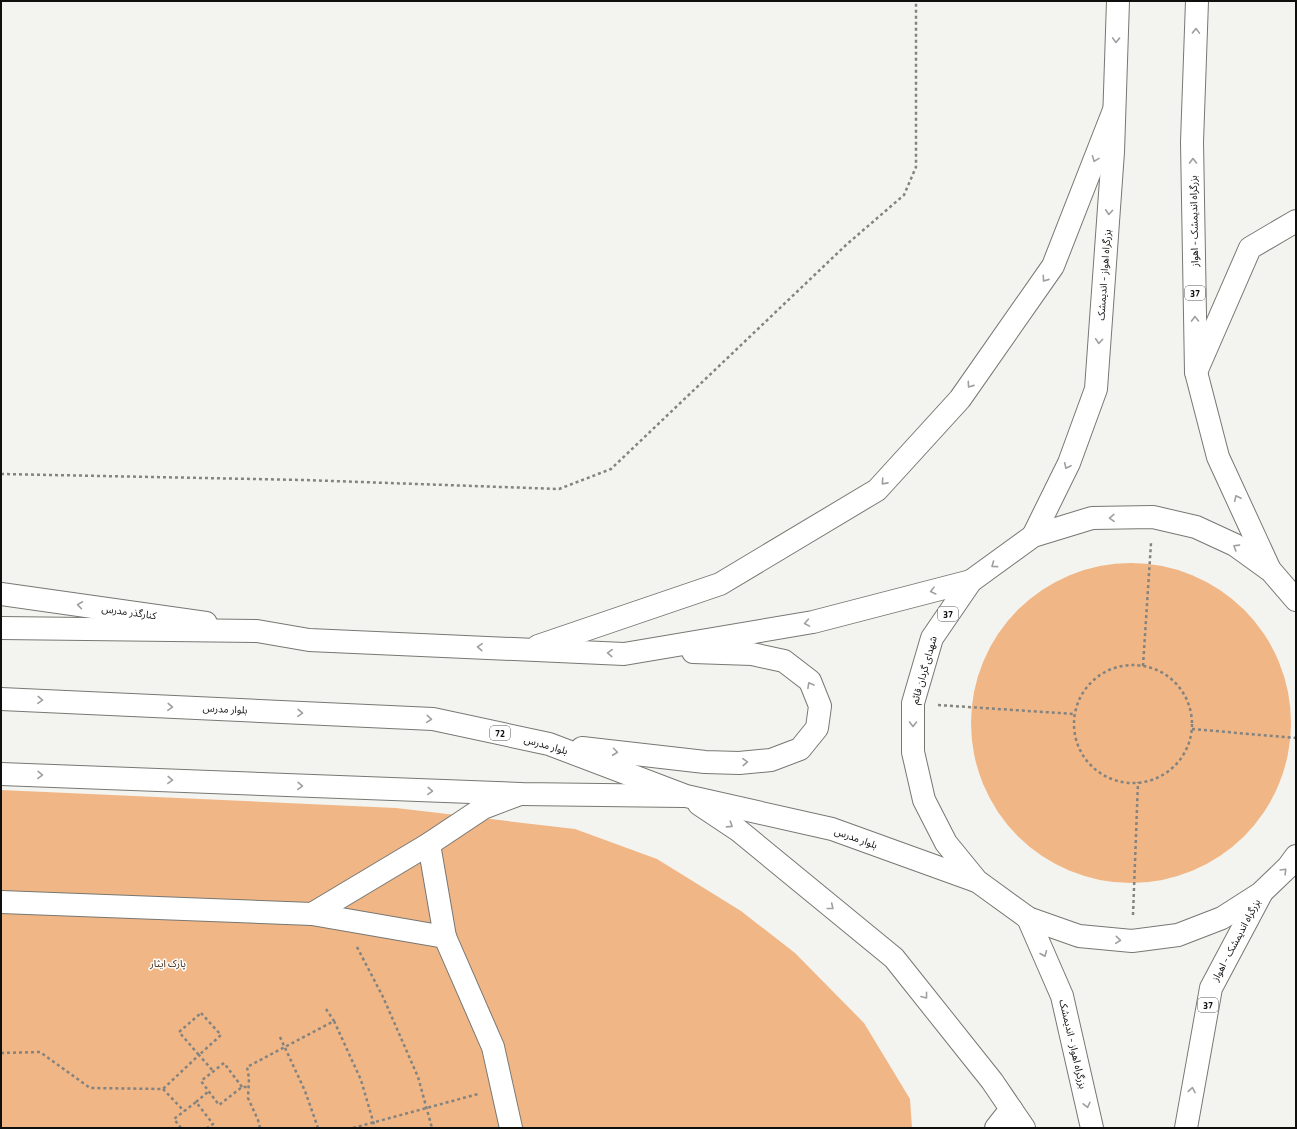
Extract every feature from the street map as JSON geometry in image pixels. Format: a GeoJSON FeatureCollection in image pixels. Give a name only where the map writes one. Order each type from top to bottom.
{"type":"FeatureCollection","features":[{"type":"Feature","properties":{"kind":"main road","name":"بزرگراه اهواز - اندیمشک"},"geometry":{"type":"LineString","coordinates":[[1033,536],[1069,463],[1096,389],[1113,152],[1118,1]]}},
{"type":"Feature","properties":{"kind":"main road","name":"بزرگراه اندیمشک - اهواز"},"geometry":{"type":"LineString","coordinates":[[1197,1],[1192,142],[1196,372],[1218,457],[1271,572]]}},
{"type":"Feature","properties":{"kind":"main road"},"geometry":{"type":"LineString","coordinates":[[526,650],[720,584],[877,490],[960,399],[1053,266],[1114,110]]}},
{"type":"Feature","properties":{"kind":"main road"},"geometry":{"type":"LineString","coordinates":[[1196,372],[1250,248],[1296,221]]}},
{"type":"Feature","properties":{"kind":"main road","name":"شهدای گردان قائم"},"geometry":{"type":"LineString","coordinates":[[1296,600],[1271,572],[1236,545],[1196,527],[1153,517],[1092,518],[1033,536],[971,582],[932,638],[913,703],[913,752],[924,800],[946,843],[977,881],[1028,918],[1079,936],[1132,941],[1178,935],[1222,918],[1261,893],[1288,867],[1296,856]]}},
{"type":"Feature","properties":{"kind":"main road"},"geometry":{"type":"LineString","coordinates":[[1,628],[257,630],[309,640],[624,654],[813,622],[971,582]]}},
{"type":"Feature","properties":{"kind":"main road","name":"کنارگذر مدرس"},"geometry":{"type":"LineString","coordinates":[[1,594],[257,630]]}},
{"type":"Feature","properties":{"kind":"main road"},"geometry":{"type":"LineString","coordinates":[[549,744],[705,762],[739,763],[771,760],[800,749],[817,728],[820,706],[810,681],[784,661],[752,654],[642,651]]}},
{"type":"Feature","properties":{"kind":"main road","name":"بلوار مدرس"},"geometry":{"type":"LineString","coordinates":[[1,699],[433,719],[549,744],[686,796],[832,829],[977,881]]}},
{"type":"Feature","properties":{"kind":"main road"},"geometry":{"type":"LineString","coordinates":[[1,774],[520,794],[686,796],[738,830],[894,958],[992,1082],[1024,1128]]}},
{"type":"Feature","properties":{"kind":"main road"},"geometry":{"type":"LineString","coordinates":[[312,914],[429,844],[483,808],[520,794]]}},
{"type":"Feature","properties":{"kind":"main road"},"geometry":{"type":"LineString","coordinates":[[429,844],[445,937],[493,1047],[511,1128]]}},
{"type":"Feature","properties":{"kind":"main road","name":"بزرگراه اندیمشک - اهواز"},"geometry":{"type":"LineString","coordinates":[[1186,1128],[1211,988],[1261,893]]}},
{"type":"Feature","properties":{"kind":"main road"},"geometry":{"type":"LineString","coordinates":[[1,902],[312,914],[445,937]]}},
{"type":"Feature","properties":{"kind":"main road","name":"بزرگراه اهواز - اندیمشک"},"geometry":{"type":"LineString","coordinates":[[1028,918],[1062,996],[1092,1128]]}},
{"type":"Feature","properties":{"kind":"main road"},"geometry":{"type":"LineString","coordinates":[[996,1128],[1011,1109]]}},
{"type":"Feature","properties":{"kind":"path"},"geometry":{"type":"LineString","coordinates":[[1,474],[304,480],[559,489],[611,469],[846,245],[904,194],[916,167],[916,1]]}},
{"type":"Feature","properties":{"kind":"path"},"geometry":{"type":"LineString","coordinates":[[1144,666],[1153,517]]}},
{"type":"Feature","properties":{"kind":"path"},"geometry":{"type":"LineString","coordinates":[[1125,665],[1149,666],[1172,678],[1187,697],[1193,721],[1189,746],[1175,766],[1154,780],[1129,783],[1106,777],[1086,761],[1075,739],[1074,714],[1084,691],[1101,674],[1125,665]]}},
{"type":"Feature","properties":{"kind":"path"},"geometry":{"type":"LineString","coordinates":[[913,703],[1074,714]]}},
{"type":"Feature","properties":{"kind":"path"},"geometry":{"type":"LineString","coordinates":[[1192,729],[1296,738]]}},
{"type":"Feature","properties":{"kind":"path"},"geometry":{"type":"LineString","coordinates":[[1132,941],[1138,782]]}},
{"type":"Feature","properties":{"kind":"path"},"geometry":{"type":"LineString","coordinates":[[344,920],[383,997],[418,1076],[432,1128]]}},
{"type":"Feature","properties":{"kind":"path"},"geometry":{"type":"LineString","coordinates":[[326,1009],[334,1020],[361,1080],[375,1128]]}},
{"type":"Feature","properties":{"kind":"path"},"geometry":{"type":"LineString","coordinates":[[1,1053],[40,1052],[90,1088],[163,1089],[199,1054],[221,1035],[201,1013],[179,1032],[199,1054],[213,1071]]}},
{"type":"Feature","properties":{"kind":"path"},"geometry":{"type":"LineString","coordinates":[[260,1128],[248,1098],[249,1078],[247,1067],[334,1020]]}},
{"type":"Feature","properties":{"kind":"path"},"geometry":{"type":"LineString","coordinates":[[280,1037],[305,1091],[318,1128]]}},
{"type":"Feature","properties":{"kind":"path"},"geometry":{"type":"LineString","coordinates":[[242,1087],[224,1063],[201,1081],[219,1105],[242,1087],[248,1087]]}},
{"type":"Feature","properties":{"kind":"path"},"geometry":{"type":"LineString","coordinates":[[353,1128],[502,1087]]}},
{"type":"Feature","properties":{"kind":"path"},"geometry":{"type":"LineString","coordinates":[[163,1089],[184,1111]]}},
{"type":"Feature","properties":{"kind":"path"},"geometry":{"type":"LineString","coordinates":[[181,1128],[174,1119],[209,1091]]}},
{"type":"Feature","properties":{"kind":"path"},"geometry":{"type":"LineString","coordinates":[[196,1102],[213,1124],[207,1128]]}},
{"type":"Feature","properties":{"kind":"green space"},"geometry":{"type":"Polygon","coordinates":[[[1131,563],[1162,566],[1192,575],[1220,590],[1244,610],[1264,634],[1279,662],[1288,692],[1291,723],[1288,754],[1279,784],[1264,812],[1244,836],[1220,856],[1192,871],[1162,880],[1131,883],[1100,880],[1070,871],[1042,856],[1018,836],[998,812],[983,784],[974,754],[971,723],[974,692],[983,662],[998,634],[1018,610],[1042,590],[1070,575],[1100,566],[1131,563]]]}},
{"type":"Feature","properties":{"kind":"green space","name":"پارک ایثار"},"geometry":{"type":"Polygon","coordinates":[[[1,790],[396,808],[575,829],[657,859],[741,911],[795,953],[864,1023],[910,1099],[912,1128],[1,1128],[1,790]]]}}]}
